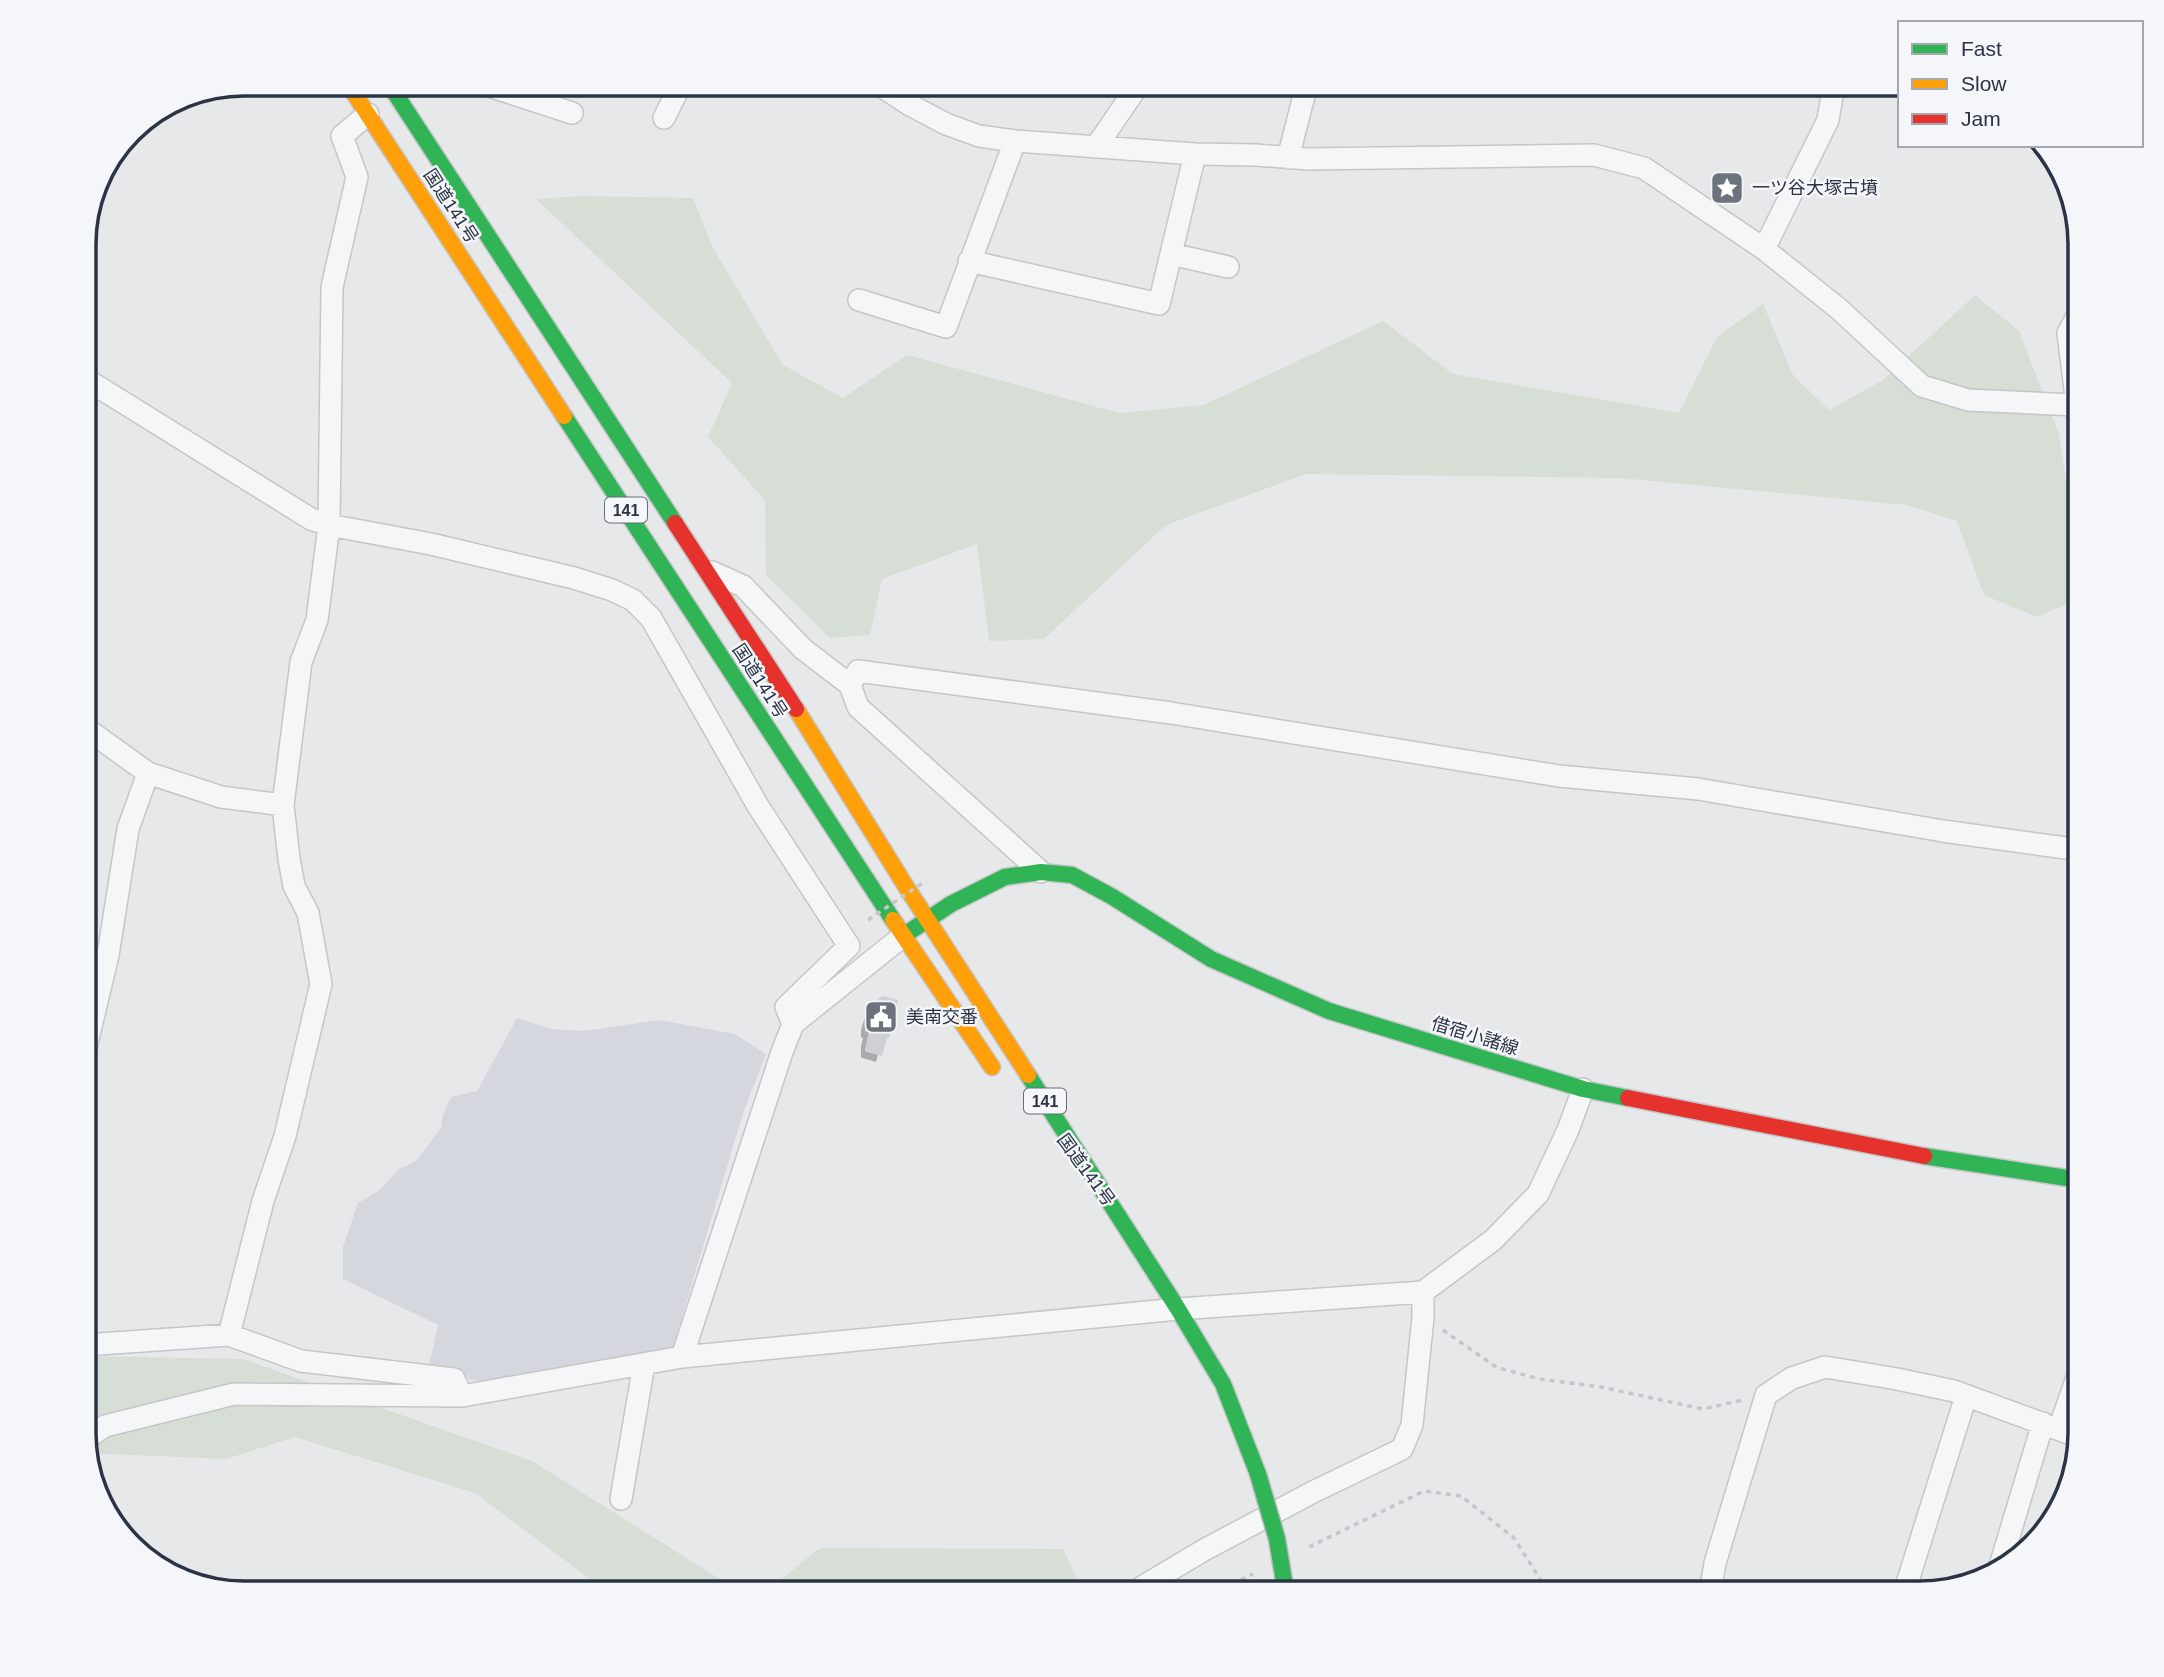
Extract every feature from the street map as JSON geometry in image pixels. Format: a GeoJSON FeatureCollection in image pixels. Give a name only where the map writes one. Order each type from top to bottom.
{"type":"FeatureCollection","features":[{"type":"Feature","properties":{"kind":"main road","name":"国道141号"},"geometry":{"type":"LineString","coordinates":[[356,96],[903,936],[997,1075]]}},
{"type":"Feature","properties":{"kind":"main road","name":"国道141号"},"geometry":{"type":"LineString","coordinates":[[404,96],[704,569],[833,766],[905,885],[1178,1309],[1223,1384],[1258,1474],[1277,1539],[1284,1581]]}},
{"type":"Feature","properties":{"kind":"main road","name":"借宿小諸線"},"geometry":{"type":"LineString","coordinates":[[903,936],[951,904],[1005,877],[1041,872],[1072,875],[1211,958],[1329,1011],[1583,1089],[1961,1163],[2068,1178]]}},
{"type":"Feature","properties":{"kind":"main road","name":"国道141号"},"geometry":{"type":"LineString","coordinates":[[1122,1253],[1161,1283]]}},
{"type":"Feature","properties":{"kind":"street"},"geometry":{"type":"LineString","coordinates":[[520,96],[572,113]]}},
{"type":"Feature","properties":{"kind":"street"},"geometry":{"type":"LineString","coordinates":[[664,118],[675,96]]}},
{"type":"Feature","properties":{"kind":"street"},"geometry":{"type":"LineString","coordinates":[[895,96],[946,124],[978,136],[1015,141],[1288,158],[1594,155],[1644,168],[1764,249],[1839,309],[1922,386],[1968,400],[2068,398]]}},
{"type":"Feature","properties":{"kind":"street"},"geometry":{"type":"LineString","coordinates":[[1096,147],[1131,96]]}},
{"type":"Feature","properties":{"kind":"street"},"geometry":{"type":"LineString","coordinates":[[1288,158],[1304,96]]}},
{"type":"Feature","properties":{"kind":"street"},"geometry":{"type":"LineString","coordinates":[[1764,249],[1828,120],[1832,96]]}},
{"type":"Feature","properties":{"kind":"street"},"geometry":{"type":"LineString","coordinates":[[229,1335],[263,1200],[285,1136],[321,984],[308,913],[294,886],[284,806],[301,662],[317,620],[329,525],[332,287],[357,177],[342,136],[368,114]]}},
{"type":"Feature","properties":{"kind":"street"},"geometry":{"type":"LineString","coordinates":[[859,300],[946,327],[1015,141]]}},
{"type":"Feature","properties":{"kind":"street"},"geometry":{"type":"LineString","coordinates":[[969,261],[1159,304],[1195,154]]}},
{"type":"Feature","properties":{"kind":"street"},"geometry":{"type":"LineString","coordinates":[[1171,254],[1228,267]]}},
{"type":"Feature","properties":{"kind":"street"},"geometry":{"type":"LineString","coordinates":[[97,386],[311,519],[574,578],[633,600],[651,618],[758,806],[849,946],[786,1007],[793,1024]]}},
{"type":"Feature","properties":{"kind":"street"},"geometry":{"type":"LineString","coordinates":[[704,569],[743,586],[803,649],[850,685],[858,707],[1041,872]]}},
{"type":"Feature","properties":{"kind":"street"},"geometry":{"type":"LineString","coordinates":[[850,685],[858,671],[1157,711],[1559,776],[1698,789],[1943,831],[2068,848]]}},
{"type":"Feature","properties":{"kind":"street"},"geometry":{"type":"LineString","coordinates":[[97,736],[148,773],[221,797],[284,806]]}},
{"type":"Feature","properties":{"kind":"street"},"geometry":{"type":"LineString","coordinates":[[97,1001],[108,955],[128,829],[148,773]]}},
{"type":"Feature","properties":{"kind":"street"},"geometry":{"type":"LineString","coordinates":[[682,1357],[793,1024],[903,936]]}},
{"type":"Feature","properties":{"kind":"street"},"geometry":{"type":"LineString","coordinates":[[97,1431],[105,1426],[234,1394],[462,1396],[682,1357],[1178,1309],[1423,1292],[1493,1240],[1538,1194],[1569,1130],[1583,1089]]}},
{"type":"Feature","properties":{"kind":"street"},"geometry":{"type":"LineString","coordinates":[[1153,1581],[1314,1492],[1402,1449],[1412,1425],[1423,1292]]}},
{"type":"Feature","properties":{"kind":"street"},"geometry":{"type":"LineString","coordinates":[[97,1344],[229,1335],[302,1361],[454,1379],[462,1396]]}},
{"type":"Feature","properties":{"kind":"street"},"geometry":{"type":"LineString","coordinates":[[621,1499],[644,1364]]}},
{"type":"Feature","properties":{"kind":"street"},"geometry":{"type":"LineString","coordinates":[[1712,1581],[1715,1563],[1766,1395],[1792,1378],[1825,1367],[1897,1379],[1966,1396],[2060,1430]]}},
{"type":"Feature","properties":{"kind":"street"},"geometry":{"type":"LineString","coordinates":[[1908,1581],[1966,1396]]}},
{"type":"Feature","properties":{"kind":"street"},"geometry":{"type":"LineString","coordinates":[[2006,1553],[2068,1406]]}},
{"type":"Feature","properties":{"kind":"path"},"geometry":{"type":"LineString","coordinates":[[868,920],[924,882]]}},
{"type":"Feature","properties":{"kind":"path"},"geometry":{"type":"LineString","coordinates":[[1423,1317],[1496,1367],[1539,1379],[1601,1387],[1703,1409],[1766,1395]]}},
{"type":"Feature","properties":{"kind":"path"},"geometry":{"type":"LineString","coordinates":[[1304,1549],[1424,1491],[1461,1496],[1514,1538],[1541,1581]]}},
{"type":"Feature","properties":{"kind":"path"},"geometry":{"type":"LineString","coordinates":[[1238,1581],[1256,1572],[1258,1581]]}},
{"type":"Feature","properties":{"kind":"shaded area"},"geometry":{"type":"Polygon","coordinates":[[[582,196],[693,198],[713,248],[783,365],[843,398],[907,355],[1119,413],[1204,405],[1383,321],[1453,374],[1679,413],[1717,337],[1763,304],[1793,375],[1829,410],[1883,380],[1975,295],[2019,331],[2059,434],[2068,495],[2068,603],[2037,617],[1984,595],[1957,521],[1907,505],[1620,478],[1306,474],[1166,525],[1044,639],[989,641],[977,544],[882,579],[870,635],[830,638],[766,575],[765,500],[708,437],[732,383],[536,199],[582,196]]]}},
{"type":"Feature","properties":{"kind":"shaded area"},"geometry":{"type":"Polygon","coordinates":[[[517,1018],[551,1029],[585,1031],[659,1020],[735,1034],[766,1054],[743,1113],[673,1347],[494,1381],[470,1380],[461,1370],[429,1366],[438,1325],[343,1279],[343,1247],[358,1203],[380,1190],[399,1169],[416,1161],[441,1128],[451,1097],[477,1091],[517,1018]]]}},
{"type":"Feature","properties":{"kind":"shaded area"},"geometry":{"type":"Polygon","coordinates":[[[97,1356],[243,1359],[532,1461],[723,1581],[593,1581],[475,1493],[295,1437],[226,1459],[98,1453],[97,1356]]]}},
{"type":"Feature","properties":{"kind":"shaded area"},"geometry":{"type":"Polygon","coordinates":[[[820,1548],[1063,1549],[1078,1581],[779,1581],[820,1548]]]}},
{"type":"Feature","properties":{"kind":"building","name":"美南交番"},"geometry":{"type":"Polygon","coordinates":[[[882,996],[898,1000],[882,1056],[865,1051],[869,1032],[865,1031],[873,1004],[882,996]]]}},
{"type":"Feature","properties":{"kind":"traffic: fast"},"geometry":{"type":"LineString","coordinates":[[397,96],[675,523]]}},
{"type":"Feature","properties":{"kind":"traffic: fast"},"geometry":{"type":"LineString","coordinates":[[564,416],[893,920]]}},
{"type":"Feature","properties":{"kind":"traffic: fast"},"geometry":{"type":"LineString","coordinates":[[909,932],[951,904],[1005,877],[1041,872],[1072,875],[1111,896],[1211,959],[1329,1011],[1583,1089],[1628,1098]]}},
{"type":"Feature","properties":{"kind":"traffic: fast"},"geometry":{"type":"LineString","coordinates":[[1028,1075],[1223,1384],[1258,1474]]}},
{"type":"Feature","properties":{"kind":"traffic: fast"},"geometry":{"type":"LineString","coordinates":[[1924,1156],[2068,1178]]}},
{"type":"Feature","properties":{"kind":"traffic: fast"},"geometry":{"type":"LineString","coordinates":[[1258,1474],[1277,1539],[1284,1581]]}},
{"type":"Feature","properties":{"kind":"traffic: slow"},"geometry":{"type":"LineString","coordinates":[[356,96],[564,416]]}},
{"type":"Feature","properties":{"kind":"traffic: slow"},"geometry":{"type":"LineString","coordinates":[[796,709],[905,885],[1028,1075]]}},
{"type":"Feature","properties":{"kind":"traffic: slow"},"geometry":{"type":"LineString","coordinates":[[893,920],[992,1067]]}},
{"type":"Feature","properties":{"kind":"traffic: jam"},"geometry":{"type":"LineString","coordinates":[[675,523],[796,709]]}},
{"type":"Feature","properties":{"kind":"traffic: jam"},"geometry":{"type":"LineString","coordinates":[[1628,1098],[1924,1156]]}},
{"type":"Feature","properties":{"kind":"place","name":"一ツ谷大塚古墳"},"geometry":{"type":"Point","coordinates":[1727,188]}},
{"type":"Feature","properties":{"kind":"place","name":"美南交番"},"geometry":{"type":"Point","coordinates":[881,1017]}}]}
